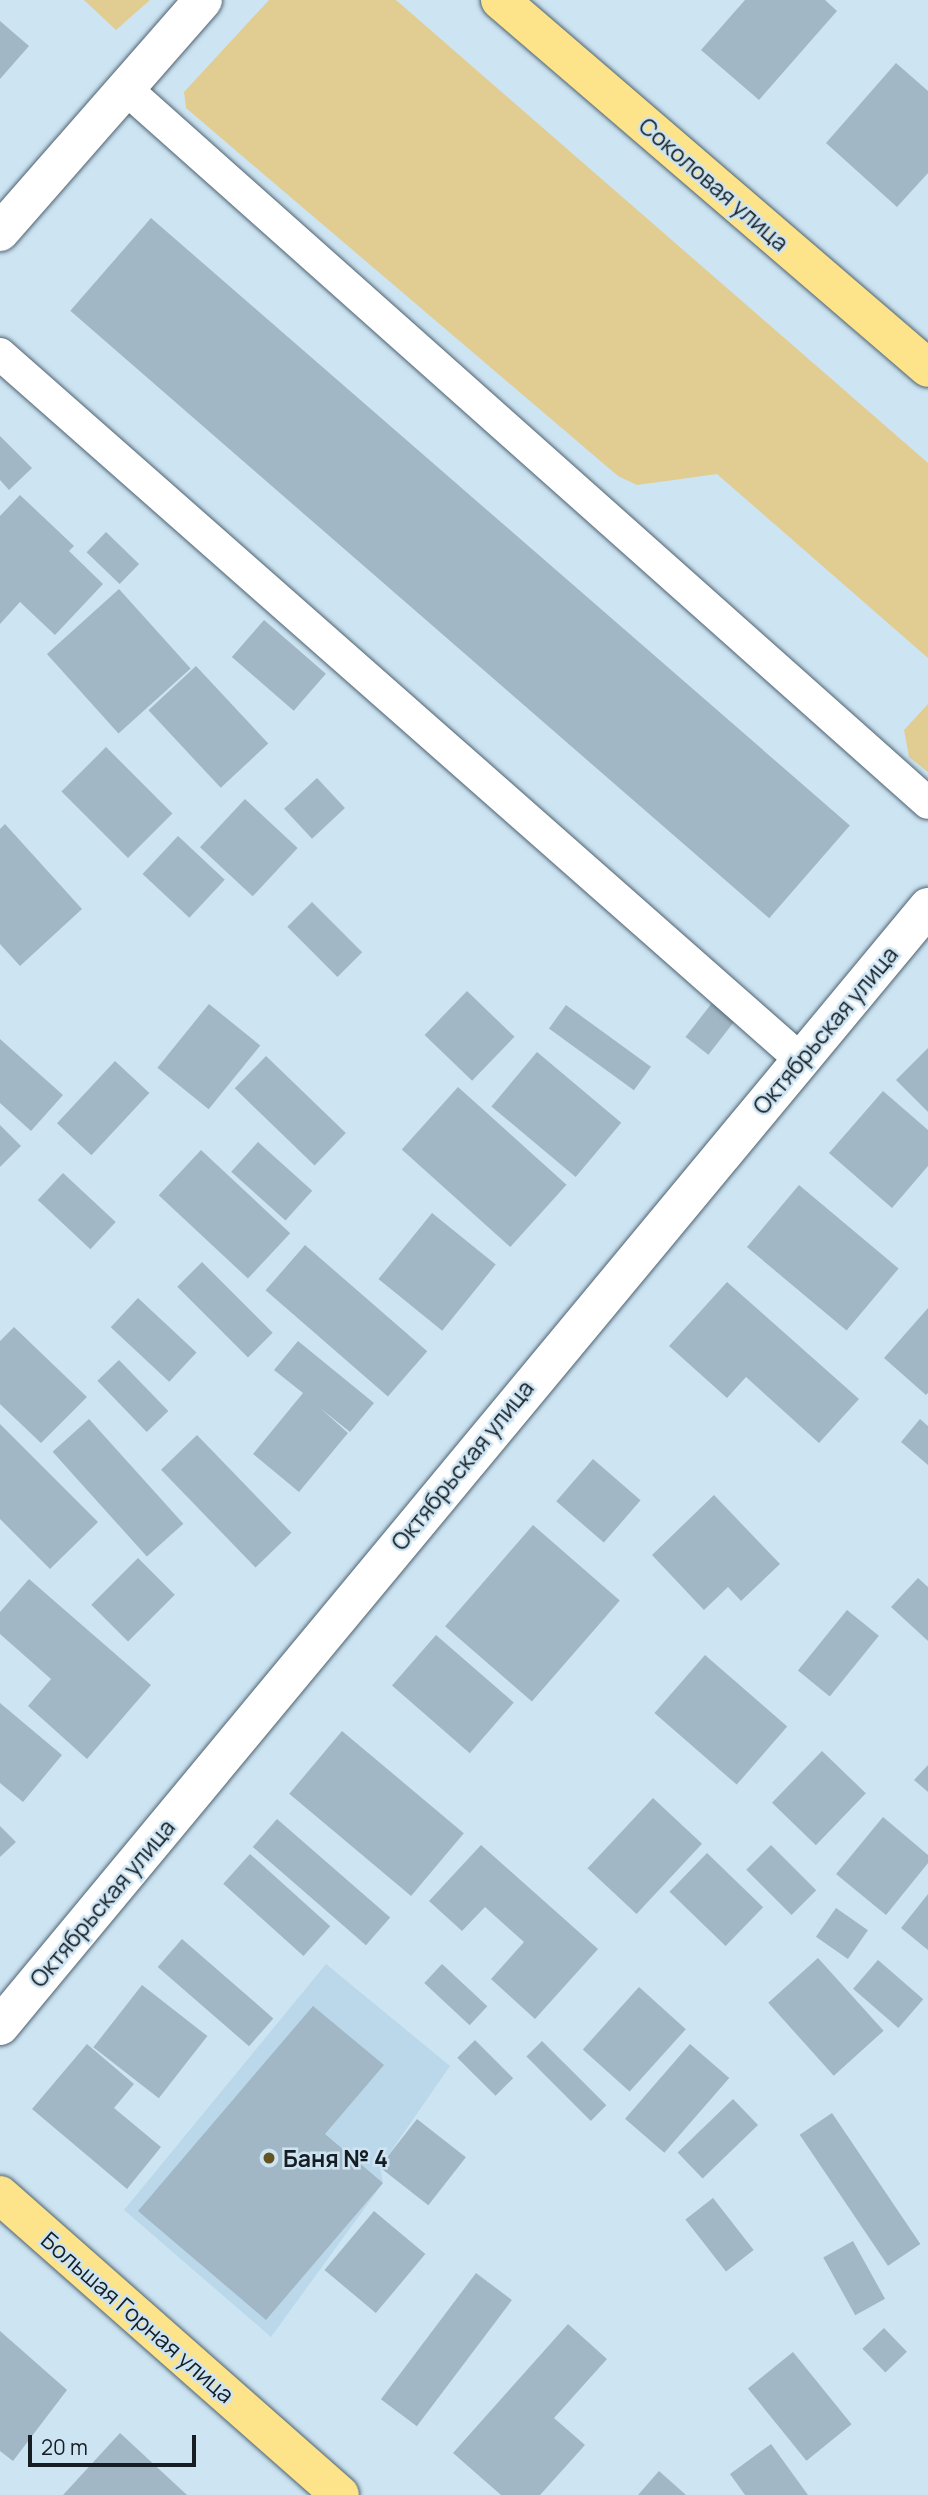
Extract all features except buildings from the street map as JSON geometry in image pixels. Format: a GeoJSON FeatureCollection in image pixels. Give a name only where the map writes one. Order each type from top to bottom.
{"type":"FeatureCollection","features":[{"type":"Feature","properties":{"kind":"main road","name":"Соколовая улица"},"geometry":{"type":"LineString","coordinates":[[499,0],[928,368]]}},
{"type":"Feature","properties":{"kind":"main road","name":"Большая Горная улица"},"geometry":{"type":"LineString","coordinates":[[0,2196],[340,2495]]}},
{"type":"Feature","properties":{"kind":"street"},"geometry":{"type":"LineString","coordinates":[[0,232],[203,0]]}},
{"type":"Feature","properties":{"kind":"street","name":"Октябрьская улица"},"geometry":{"type":"LineString","coordinates":[[0,2026],[928,907]]}},
{"type":"Feature","properties":{"kind":"lane"},"geometry":{"type":"LineString","coordinates":[[125,88],[928,803]]}},
{"type":"Feature","properties":{"kind":"lane"},"geometry":{"type":"LineString","coordinates":[[0,354],[800,1059]]}},
{"type":"Feature","properties":{"kind":"shaded area"},"geometry":{"type":"Polygon","coordinates":[[[84,0],[150,0],[116,30],[84,0]]]}},
{"type":"Feature","properties":{"kind":"shaded area"},"geometry":{"type":"Polygon","coordinates":[[[269,0],[396,0],[928,463],[928,658],[717,474],[637,485],[618,476],[186,108],[184,92],[269,0]]]}},
{"type":"Feature","properties":{"kind":"shaded area"},"geometry":{"type":"Polygon","coordinates":[[[928,704],[928,772],[909,757],[904,730],[928,704]]]}},
{"type":"Feature","properties":{"kind":"shaded area","name":"Баня № 4"},"geometry":{"type":"Polygon","coordinates":[[[326,1964],[450,2066],[380,2167],[383,2183],[271,2337],[124,2210],[326,1964]]]}},
{"type":"Feature","properties":{"kind":"place","name":"Баня № 4"},"geometry":{"type":"Point","coordinates":[269,2158]}}]}
